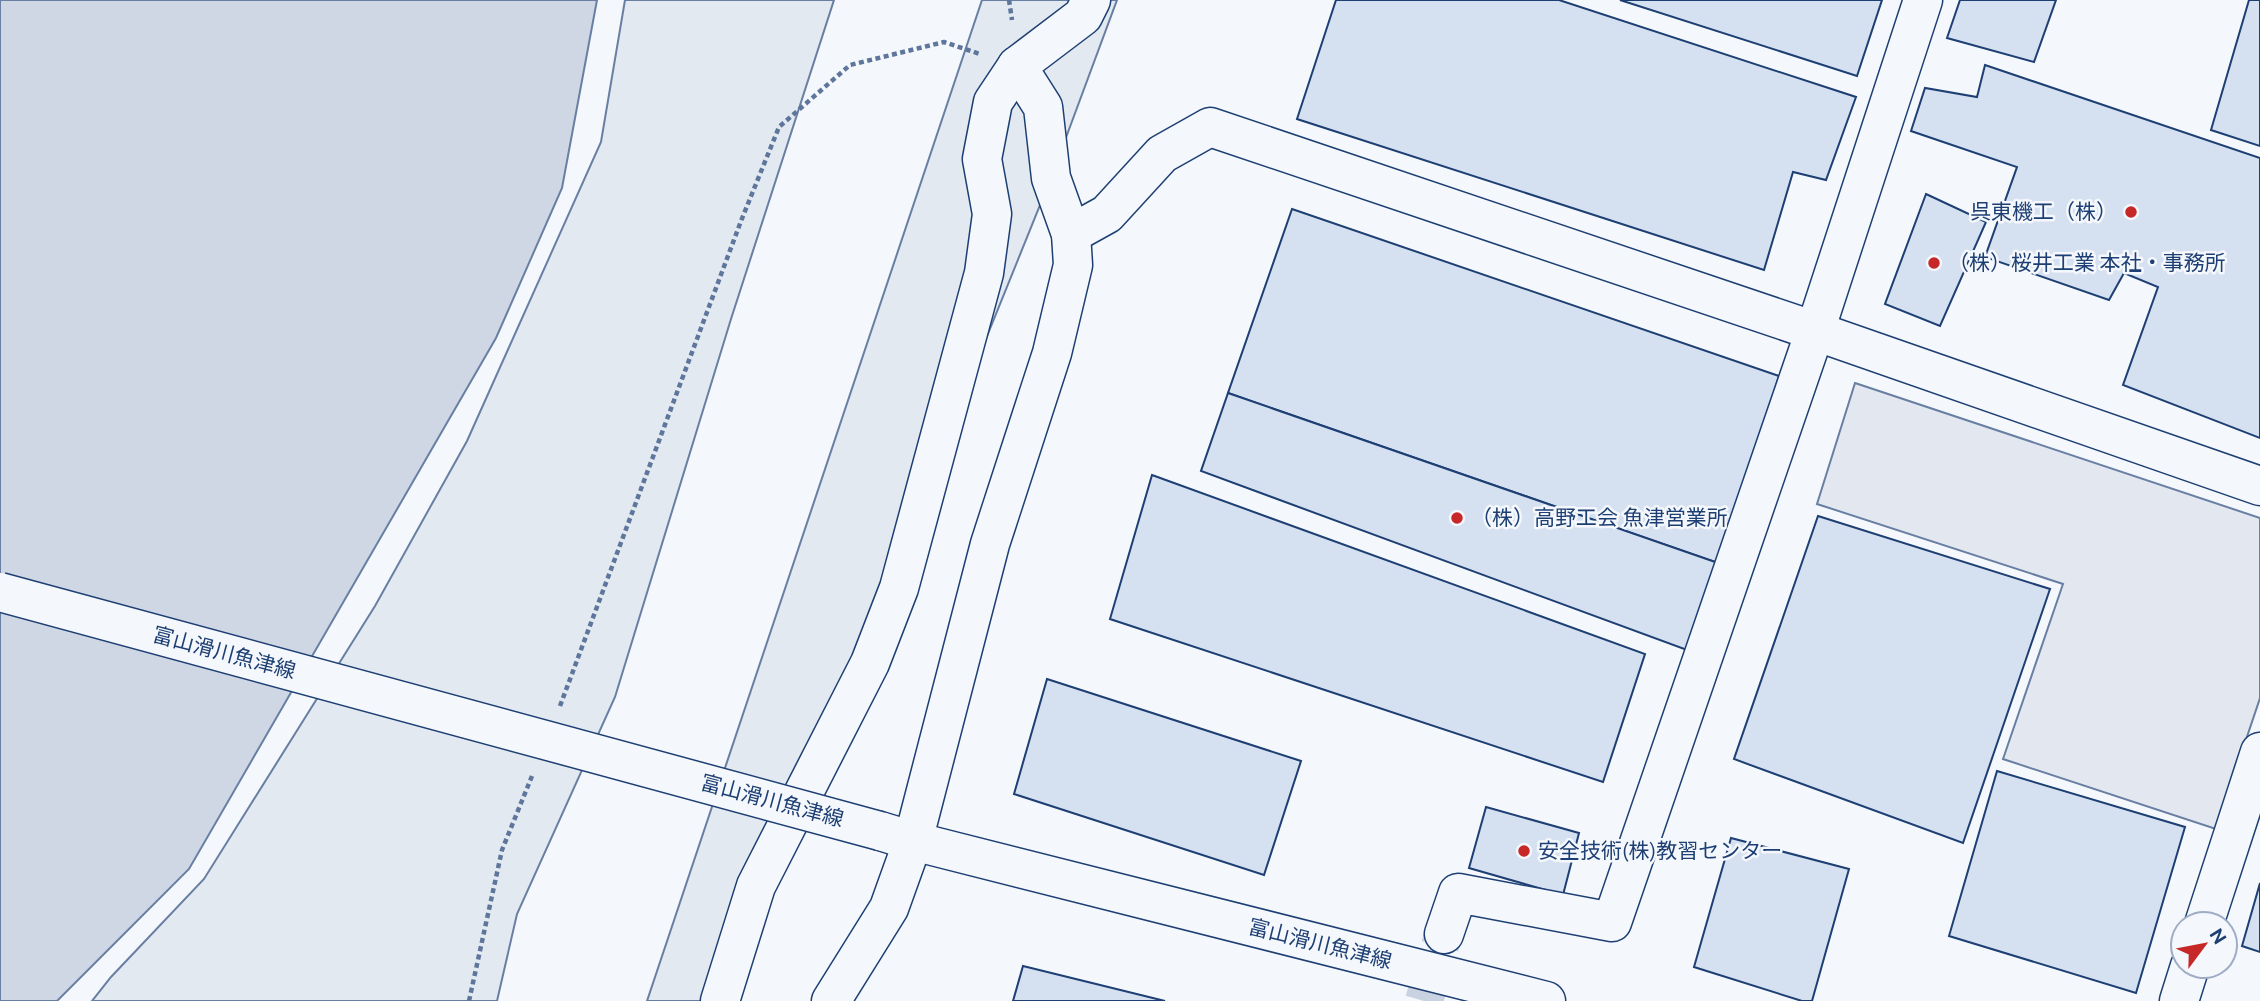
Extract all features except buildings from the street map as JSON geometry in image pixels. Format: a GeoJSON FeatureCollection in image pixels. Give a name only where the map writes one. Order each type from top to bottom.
{"type":"FeatureCollection","features":[{"type":"Feature","properties":{"kind":"street"},"geometry":{"type":"LineString","coordinates":[[720,1001],[756,886],[870,663],[899,588],[984,273],[992,214],[982,159],[993,102],[1017,66],[1083,16],[1091,0]]}},
{"type":"Feature","properties":{"kind":"street"},"geometry":{"type":"LineString","coordinates":[[1444,934],[1458,894],[1612,922],[1815,331],[1923,0]]}},
{"type":"Feature","properties":{"kind":"street"},"geometry":{"type":"LineString","coordinates":[[831,1001],[889,908],[896,836],[1052,353],[1073,265],[1070,234],[1051,178],[1043,107],[1017,66]]}},
{"type":"Feature","properties":{"kind":"street"},"geometry":{"type":"LineString","coordinates":[[1070,234],[1107,214],[1162,154],[1210,127],[1815,331],[2260,485]]}},
{"type":"Feature","properties":{"kind":"street","name":"富山滑川魚津線"},"geometry":{"type":"LineString","coordinates":[[0,592],[896,836],[1546,1001]]}},
{"type":"Feature","properties":{"kind":"street"},"geometry":{"type":"LineString","coordinates":[[2209,910],[2260,752]]}},
{"type":"Feature","properties":{"kind":"street"},"geometry":{"type":"LineString","coordinates":[[2179,1001],[2186,980]]}},
{"type":"Feature","properties":{"kind":"path"},"geometry":{"type":"LineString","coordinates":[[557,715],[731,247],[779,127],[850,65],[944,41],[1017,66]]}},
{"type":"Feature","properties":{"kind":"path"},"geometry":{"type":"LineString","coordinates":[[469,1001],[502,850],[537,764]]}},
{"type":"Feature","properties":{"kind":"shaded area"},"geometry":{"type":"Polygon","coordinates":[[[0,0],[597,0],[562,188],[496,338],[189,869],[57,1001],[0,1001],[0,0]]]}},
{"type":"Feature","properties":{"kind":"shaded area"},"geometry":{"type":"Polygon","coordinates":[[[625,0],[834,0],[731,319],[615,697],[517,914],[497,1001],[92,1001],[111,977],[204,879],[375,606],[467,441],[601,142],[625,0]]]}},
{"type":"Feature","properties":{"kind":"shaded area"},"geometry":{"type":"Polygon","coordinates":[[[982,0],[1117,0],[1051,178],[718,1001],[647,1001],[982,0]]]}},
{"type":"Feature","properties":{"kind":"shaded area"},"geometry":{"type":"Polygon","coordinates":[[[1855,383],[2260,518],[2260,698],[2216,829],[2003,759],[2063,584],[1817,504],[1855,383]]]}},
{"type":"Feature","properties":{"kind":"tunnel"},"geometry":{"type":"LineString","coordinates":[[1424,1001],[1442,939]]}},
{"type":"Feature","properties":{"kind":"place","name":"呉東機工（株）"},"geometry":{"type":"Point","coordinates":[2131,212]}},
{"type":"Feature","properties":{"kind":"place","name":"（株）桜井工業 本社・事務所"},"geometry":{"type":"Point","coordinates":[1934,263]}},
{"type":"Feature","properties":{"kind":"place","name":"（株）高野工会 魚津営業所"},"geometry":{"type":"Point","coordinates":[1457,518]}},
{"type":"Feature","properties":{"kind":"place","name":"安全技術(株)教習センター"},"geometry":{"type":"Point","coordinates":[1524,851]}}]}
